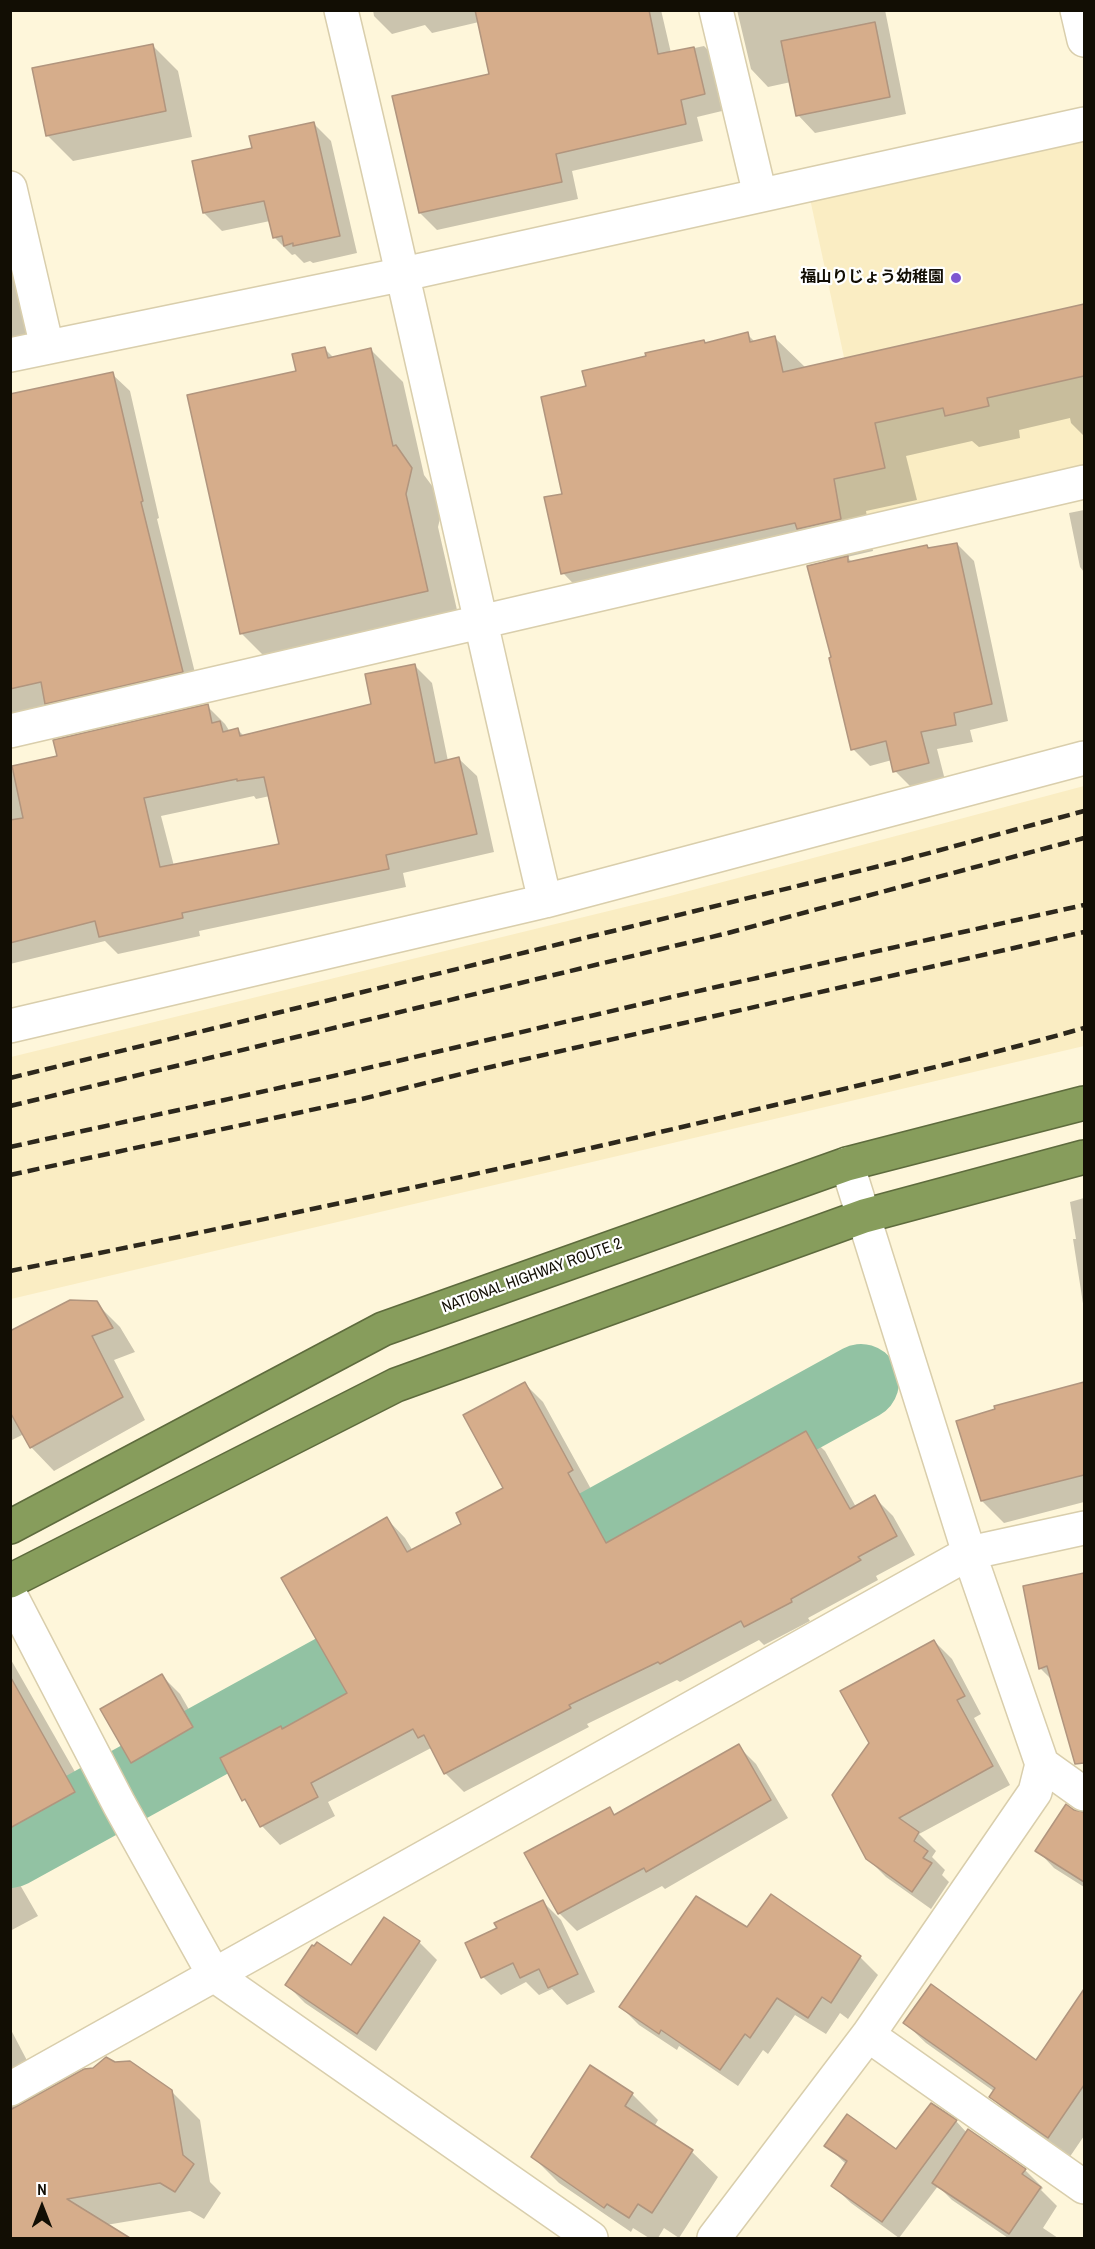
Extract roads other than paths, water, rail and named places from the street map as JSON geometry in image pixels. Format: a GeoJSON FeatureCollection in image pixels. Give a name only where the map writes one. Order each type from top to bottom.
{"type":"FeatureCollection","features":[{"type":"Feature","properties":{"kind":"highway","name":"NATIONAL HIGHWAY ROUTE 2"},"geometry":{"type":"LineString","coordinates":[[10,1527],[383,1329],[847,1164],[1084,1103]]}},
{"type":"Feature","properties":{"kind":"highway"},"geometry":{"type":"LineString","coordinates":[[10,1581],[396,1385],[864,1216],[1084,1157]]}},
{"type":"Feature","properties":{"kind":"street"},"geometry":{"type":"LineString","coordinates":[[341,10],[404,274],[480,623],[545,901]]}},
{"type":"Feature","properties":{"kind":"street"},"geometry":{"type":"LineString","coordinates":[[716,10],[760,195]]}},
{"type":"Feature","properties":{"kind":"street"},"geometry":{"type":"LineString","coordinates":[[1077,10],[1084,40]]}},
{"type":"Feature","properties":{"kind":"street"},"geometry":{"type":"LineString","coordinates":[[10,355],[404,274],[1084,124]]}},
{"type":"Feature","properties":{"kind":"street"},"geometry":{"type":"LineString","coordinates":[[10,188],[47,347]]}},
{"type":"Feature","properties":{"kind":"street"},"geometry":{"type":"LineString","coordinates":[[10,731],[1084,482]]}},
{"type":"Feature","properties":{"kind":"street"},"geometry":{"type":"LineString","coordinates":[[10,1026],[545,901],[1084,758]]}},
{"type":"Feature","properties":{"kind":"street"},"geometry":{"type":"LineString","coordinates":[[714,2238],[868,2035],[1035,1792],[1042,1764],[969,1553],[847,1164]]}},
{"type":"Feature","properties":{"kind":"street"},"geometry":{"type":"LineString","coordinates":[[10,2089],[969,1553],[1084,1527]]}},
{"type":"Feature","properties":{"kind":"street"},"geometry":{"type":"LineString","coordinates":[[10,1594],[113,1791],[214,1975],[591,2238]]}},
{"type":"Feature","properties":{"kind":"street"},"geometry":{"type":"LineString","coordinates":[[1042,1764],[1084,1794]]}},
{"type":"Feature","properties":{"kind":"street"},"geometry":{"type":"LineString","coordinates":[[868,2035],[1084,2187]]}},
{"type":"Feature","properties":{"kind":"waterway"},"geometry":{"type":"LineString","coordinates":[[10,1850],[861,1382]]}},
{"type":"Feature","properties":{"kind":"railway"},"geometry":{"type":"LineString","coordinates":[[10,1078],[896,862],[1084,811]]}},
{"type":"Feature","properties":{"kind":"railway"},"geometry":{"type":"LineString","coordinates":[[10,1106],[728,933],[1084,838]]}},
{"type":"Feature","properties":{"kind":"railway"},"geometry":{"type":"LineString","coordinates":[[10,1147],[329,1077],[676,996],[1084,905]]}},
{"type":"Feature","properties":{"kind":"railway"},"geometry":{"type":"LineString","coordinates":[[10,1175],[362,1099],[473,1071],[1084,932]]}},
{"type":"Feature","properties":{"kind":"railway"},"geometry":{"type":"LineString","coordinates":[[10,1271],[468,1176],[913,1072],[1084,1028]]}},
{"type":"Feature","properties":{"kind":"place","name":"福山りじょう幼稚園"},"geometry":{"type":"Point","coordinates":[956,278]}}]}
